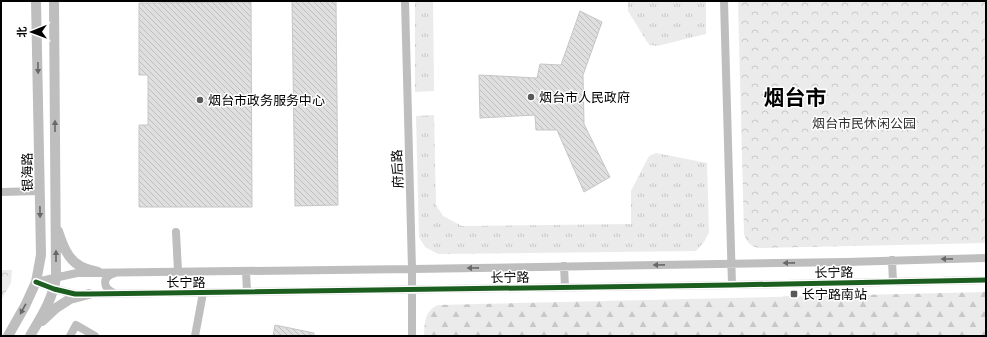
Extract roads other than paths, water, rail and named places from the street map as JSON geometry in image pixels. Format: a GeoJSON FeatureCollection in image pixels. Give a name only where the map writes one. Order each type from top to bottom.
{"type":"FeatureCollection","features":[{"type":"Feature","properties":{"kind":"main road","name":"银海路"},"geometry":{"type":"LineString","coordinates":[[8,336],[25,306],[36,282],[41,255],[36,1]]}},
{"type":"Feature","properties":{"kind":"main road"},"geometry":{"type":"LineString","coordinates":[[31,335],[44,313],[54,289],[56,277],[54,1]]}},
{"type":"Feature","properties":{"kind":"main road"},"geometry":{"type":"LineString","coordinates":[[55,221],[69,257],[81,267],[98,272]]}},
{"type":"Feature","properties":{"kind":"main road"},"geometry":{"type":"LineString","coordinates":[[31,335],[46,316],[56,308],[70,299],[89,294]]}},
{"type":"Feature","properties":{"kind":"street","name":"府后路"},"geometry":{"type":"LineString","coordinates":[[405,1],[412,269],[412,336]]}},
{"type":"Feature","properties":{"kind":"street"},"geometry":{"type":"LineString","coordinates":[[724,1],[732,286]]}},
{"type":"Feature","properties":{"kind":"street"},"geometry":{"type":"LineString","coordinates":[[1,192],[40,191]]}},
{"type":"Feature","properties":{"kind":"street"},"geometry":{"type":"LineString","coordinates":[[176,232],[178,271]]}},
{"type":"Feature","properties":{"kind":"street","name":"长宁路"},"geometry":{"type":"LineString","coordinates":[[36,282],[77,273],[98,272],[732,264],[986,258]]}},
{"type":"Feature","properties":{"kind":"street"},"geometry":{"type":"LineString","coordinates":[[892,260],[893,282]]}},
{"type":"Feature","properties":{"kind":"street"},"geometry":{"type":"LineString","coordinates":[[564,266],[565,287]]}},
{"type":"Feature","properties":{"kind":"street"},"geometry":{"type":"LineString","coordinates":[[246,271],[247,292]]}},
{"type":"Feature","properties":{"kind":"street"},"geometry":{"type":"LineString","coordinates":[[118,272],[108,276],[105,281],[109,291],[119,293]]}},
{"type":"Feature","properties":{"kind":"street","name":"长宁路"},"geometry":{"type":"LineString","coordinates":[[36,282],[54,289],[75,294],[89,294],[732,286],[986,280]]}},
{"type":"Feature","properties":{"kind":"street"},"geometry":{"type":"LineString","coordinates":[[195,336],[203,293]]}},
{"type":"Feature","properties":{"kind":"street"},"geometry":{"type":"LineString","coordinates":[[70,336],[76,325],[95,336]]}},
{"type":"Feature","properties":{"kind":"place","name":"烟台市人民政府"},"geometry":{"type":"Point","coordinates":[531,97]}},
{"type":"Feature","properties":{"kind":"place","name":"烟台市政务服务中心"},"geometry":{"type":"Point","coordinates":[200,100]}},
{"type":"Feature","properties":{"kind":"place","name":"长宁路南站"},"geometry":{"type":"Point","coordinates":[794,294]}},
{"type":"Feature","properties":{"kind":"district","name":"烟台市"},"geometry":{"type":"Point","coordinates":[795,98]}},
{"type":"Feature","properties":{"kind":"park label","name":"烟台市民休闲公园"},"geometry":{"type":"Point","coordinates":[864,123]}}]}
